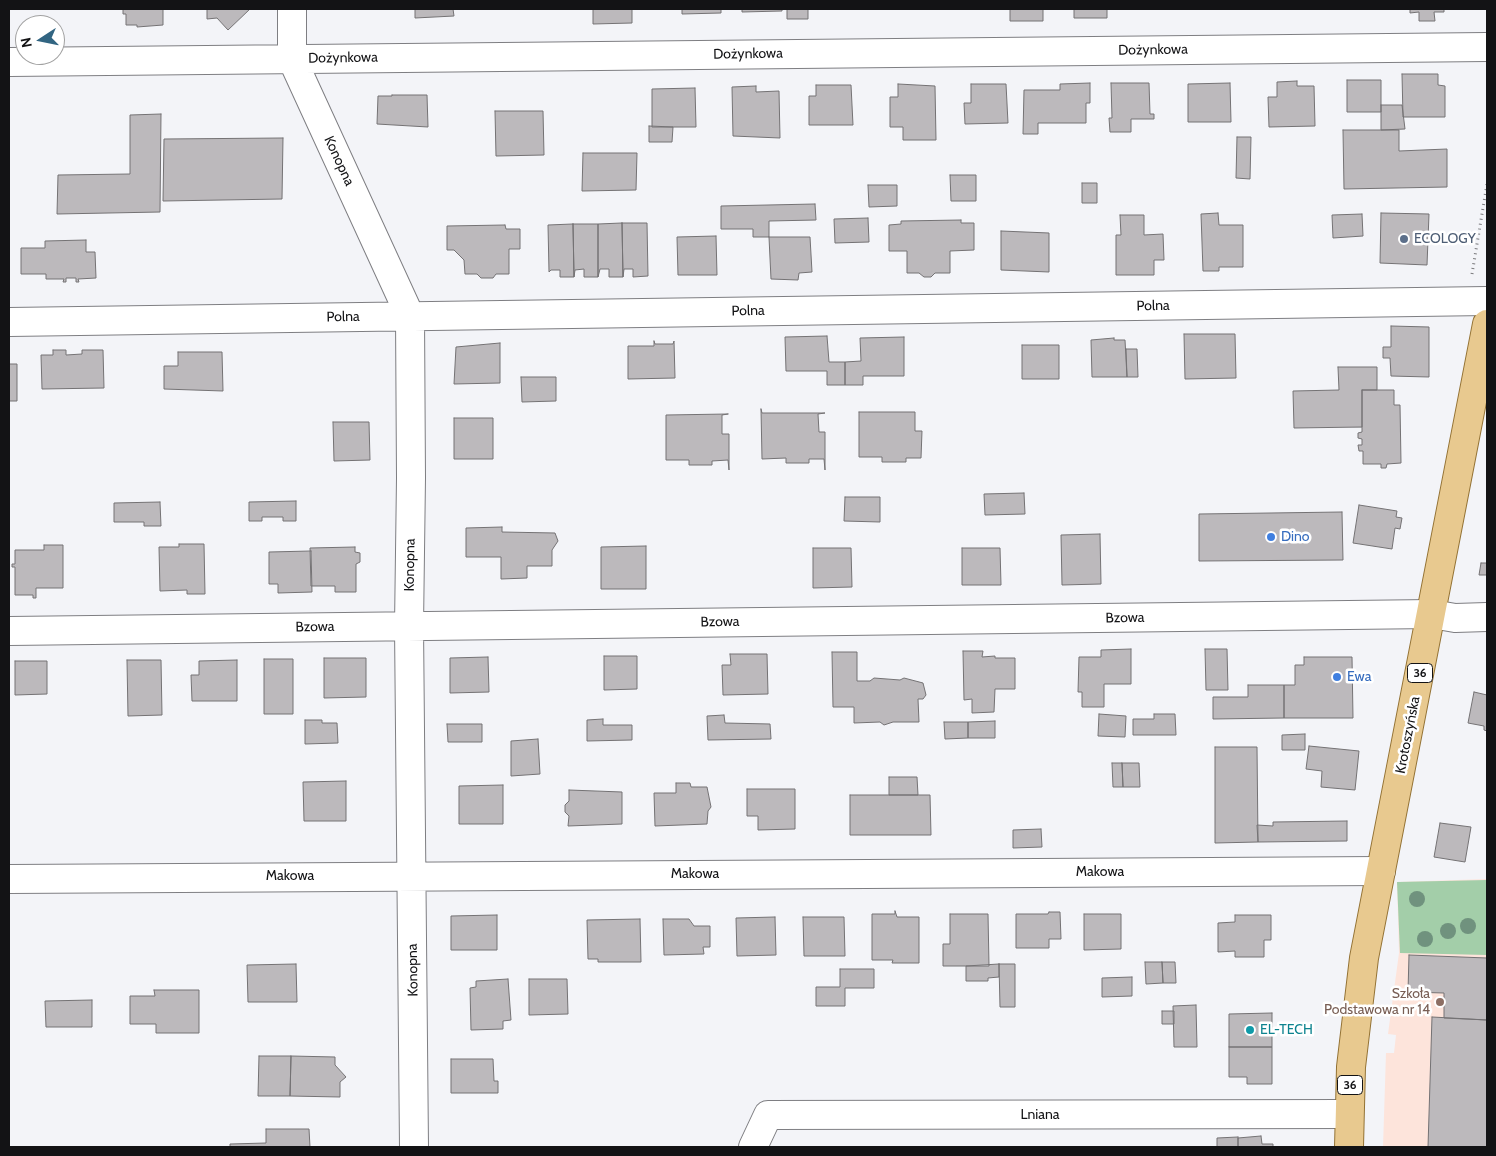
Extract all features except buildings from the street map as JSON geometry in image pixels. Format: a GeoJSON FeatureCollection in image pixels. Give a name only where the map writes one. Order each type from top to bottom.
{"type":"FeatureCollection","features":[{"type":"Feature","properties":{"kind":"main road","name":"Krotoszyńska"},"geometry":{"type":"LineString","coordinates":[[1349,1147],[1348,1114],[1354,1023],[1364,958],[1487,324]]}},
{"type":"Feature","properties":{"kind":"street","name":"Konopna"},"geometry":{"type":"LineString","coordinates":[[292,9],[292,58],[410,316],[410,876],[414,1147]]}},
{"type":"Feature","properties":{"kind":"street","name":"Dożynkowa"},"geometry":{"type":"LineString","coordinates":[[9,62],[1487,47]]}},
{"type":"Feature","properties":{"kind":"street","name":"Polna"},"geometry":{"type":"LineString","coordinates":[[9,322],[1487,301]]}},
{"type":"Feature","properties":{"kind":"street","name":"Bzowa"},"geometry":{"type":"LineString","coordinates":[[9,631],[1432,614],[1454,618],[1487,617]]}},
{"type":"Feature","properties":{"kind":"street","name":"Makowa"},"geometry":{"type":"LineString","coordinates":[[9,879],[1381,871]]}},
{"type":"Feature","properties":{"kind":"street","name":"Lniana"},"geometry":{"type":"LineString","coordinates":[[753,1147],[768,1115],[1348,1114]]}},
{"type":"Feature","properties":{"kind":"shaded area","name":"Szkoła Podstawowa nr 14"},"geometry":{"type":"Polygon","coordinates":[[[1487,879],[1487,1147],[1383,1147],[1386,1053],[1394,1053],[1396,1035],[1388,1034],[1399,953],[1397,882],[1487,879]]]}},
{"type":"Feature","properties":{"kind":"green space"},"geometry":{"type":"Polygon","coordinates":[[[1487,880],[1487,955],[1400,953],[1397,882],[1487,880]]]}},
{"type":"Feature","properties":{"kind":"place","name":"ECOLOGY"},"geometry":{"type":"Point","coordinates":[1404,239]}},
{"type":"Feature","properties":{"kind":"place","name":"Dino"},"geometry":{"type":"Point","coordinates":[1271,537]}},
{"type":"Feature","properties":{"kind":"place","name":"Ewa"},"geometry":{"type":"Point","coordinates":[1337,677]}},
{"type":"Feature","properties":{"kind":"place","name":"Szkoła Podstawowa nr 14"},"geometry":{"type":"Point","coordinates":[1440,1002]}},
{"type":"Feature","properties":{"kind":"place","name":"EL-TECH"},"geometry":{"type":"Point","coordinates":[1250,1030]}}]}
